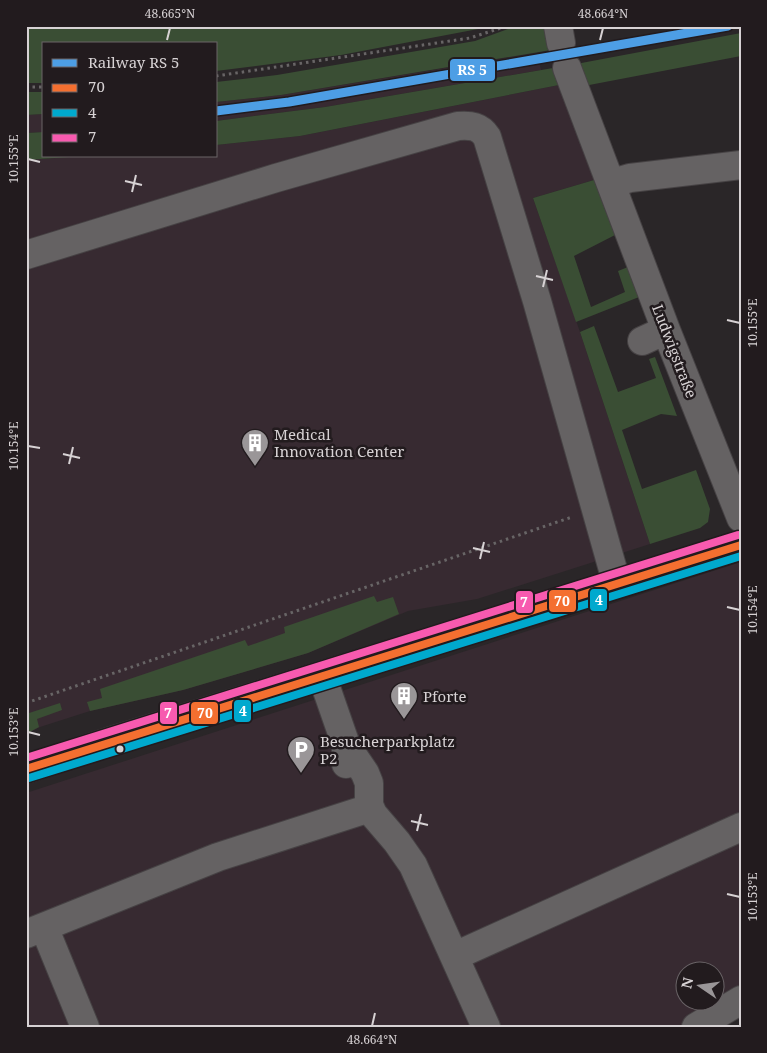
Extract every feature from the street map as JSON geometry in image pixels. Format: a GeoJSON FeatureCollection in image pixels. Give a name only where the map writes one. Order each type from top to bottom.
{"type":"FeatureCollection","features":[{"type":"Feature","properties":{"kind":"main road"},"geometry":{"type":"LineString","coordinates":[[26,770],[111,741],[616,584],[740,548]]}},
{"type":"Feature","properties":{"kind":"street","name":"Ludwigstraße"},"geometry":{"type":"LineString","coordinates":[[562,46],[666,330],[741,518]]}},
{"type":"Feature","properties":{"kind":"street"},"geometry":{"type":"LineString","coordinates":[[26,255],[286,175],[458,126],[474,126],[483,131],[487,137],[537,301],[616,584]]}},
{"type":"Feature","properties":{"kind":"street"},"geometry":{"type":"LineString","coordinates":[[612,183],[630,178],[741,165]]}},
{"type":"Feature","properties":{"kind":"street"},"geometry":{"type":"LineString","coordinates":[[642,341],[666,330]]}},
{"type":"Feature","properties":{"kind":"street"},"geometry":{"type":"LineString","coordinates":[[322,676],[346,745],[346,765],[354,793],[370,807],[378,822],[397,842],[413,865],[486,1027]]}},
{"type":"Feature","properties":{"kind":"street"},"geometry":{"type":"LineString","coordinates":[[85,1027],[35,930],[218,857],[370,807]]}},
{"type":"Feature","properties":{"kind":"street"},"geometry":{"type":"LineString","coordinates":[[454,956],[741,827]]}},
{"type":"Feature","properties":{"kind":"street"},"geometry":{"type":"LineString","coordinates":[[696,1027],[741,1000]]}},
{"type":"Feature","properties":{"kind":"path"},"geometry":{"type":"LineString","coordinates":[[218,76],[470,38],[507,26]]}},
{"type":"Feature","properties":{"kind":"path"},"geometry":{"type":"LineString","coordinates":[[26,87],[42,87]]}},
{"type":"Feature","properties":{"kind":"path"},"geometry":{"type":"LineString","coordinates":[[26,703],[595,509]]}},
{"type":"Feature","properties":{"kind":"shaded area"},"geometry":{"type":"Polygon","coordinates":[[[537,53],[541,70],[325,107],[218,121],[218,102],[281,95],[537,53]]]}},
{"type":"Feature","properties":{"kind":"shaded area","name":"Medical Innovation Center"},"geometry":{"type":"Polygon","coordinates":[[[559,85],[594,180],[533,198],[580,332],[650,544],[477,599],[408,611],[308,653],[183,690],[90,711],[40,727],[26,734],[26,160],[55,158],[218,158],[218,145],[300,136],[559,85]]]}},
{"type":"Feature","properties":{"kind":"shaded area"},"geometry":{"type":"Polygon","coordinates":[[[42,114],[42,132],[26,133],[26,115],[42,114]]]}},
{"type":"Feature","properties":{"kind":"shaded area"},"geometry":{"type":"Polygon","coordinates":[[[741,562],[741,1012],[717,1027],[26,1027],[26,793],[741,562]]]}},
{"type":"Feature","properties":{"kind":"green space"},"geometry":{"type":"Polygon","coordinates":[[[26,26],[494,26],[341,55],[218,71],[218,42],[42,42],[42,83],[26,83],[26,26]]]}},
{"type":"Feature","properties":{"kind":"green space"},"geometry":{"type":"Polygon","coordinates":[[[516,26],[549,26],[551,50],[281,95],[218,102],[218,82],[277,75],[475,41],[516,26]]]}},
{"type":"Feature","properties":{"kind":"green space"},"geometry":{"type":"Polygon","coordinates":[[[741,33],[741,56],[584,86],[576,64],[741,33]]]}},
{"type":"Feature","properties":{"kind":"green space"},"geometry":{"type":"Polygon","coordinates":[[[553,68],[559,85],[300,136],[218,145],[218,121],[325,107],[553,68]]]}},
{"type":"Feature","properties":{"kind":"green space"},"geometry":{"type":"Polygon","coordinates":[[[26,92],[42,92],[42,114],[26,115],[26,92]]]}},
{"type":"Feature","properties":{"kind":"green space"},"geometry":{"type":"Polygon","coordinates":[[[42,132],[42,158],[55,158],[26,160],[26,133],[42,132]]]}},
{"type":"Feature","properties":{"kind":"green space"},"geometry":{"type":"Polygon","coordinates":[[[594,180],[615,235],[574,256],[591,307],[625,292],[618,271],[628,267],[639,297],[576,322],[533,198],[594,180]]]}},
{"type":"Feature","properties":{"kind":"green space"},"geometry":{"type":"Polygon","coordinates":[[[594,326],[618,392],[656,378],[649,359],[655,357],[677,416],[661,414],[622,430],[642,489],[696,470],[710,509],[708,522],[700,528],[650,544],[580,332],[594,326]]]}},
{"type":"Feature","properties":{"kind":"green space"},"geometry":{"type":"Polygon","coordinates":[[[374,596],[377,602],[393,597],[399,614],[308,653],[183,690],[90,711],[87,702],[102,698],[100,689],[245,640],[248,646],[285,633],[284,627],[374,596]]]}},
{"type":"Feature","properties":{"kind":"green space"},"geometry":{"type":"Polygon","coordinates":[[[60,703],[62,710],[37,719],[39,727],[26,734],[26,714],[60,703]]]}},
{"type":"Feature","properties":{"kind":"transit line"},"geometry":{"type":"LineString","coordinates":[[218,111],[289,102],[728,26]]}},
{"type":"Feature","properties":{"kind":"transit line","name":"7"},"geometry":{"type":"LineString","coordinates":[[26,758],[738,535]]}},
{"type":"Feature","properties":{"kind":"transit line","name":"70"},"geometry":{"type":"LineString","coordinates":[[26,769],[741,545]]}},
{"type":"Feature","properties":{"kind":"transit line","name":"4"},"geometry":{"type":"LineString","coordinates":[[29,778],[741,556]]}},
{"type":"Feature","properties":{"kind":"place","name":"Medical Innovation Center"},"geometry":{"type":"Point","coordinates":[255,467]}},
{"type":"Feature","properties":{"kind":"place","name":"Pforte"},"geometry":{"type":"Point","coordinates":[404,720]}},
{"type":"Feature","properties":{"kind":"place","name":"Besucherparkplatz P2"},"geometry":{"type":"Point","coordinates":[301,774]}}]}
